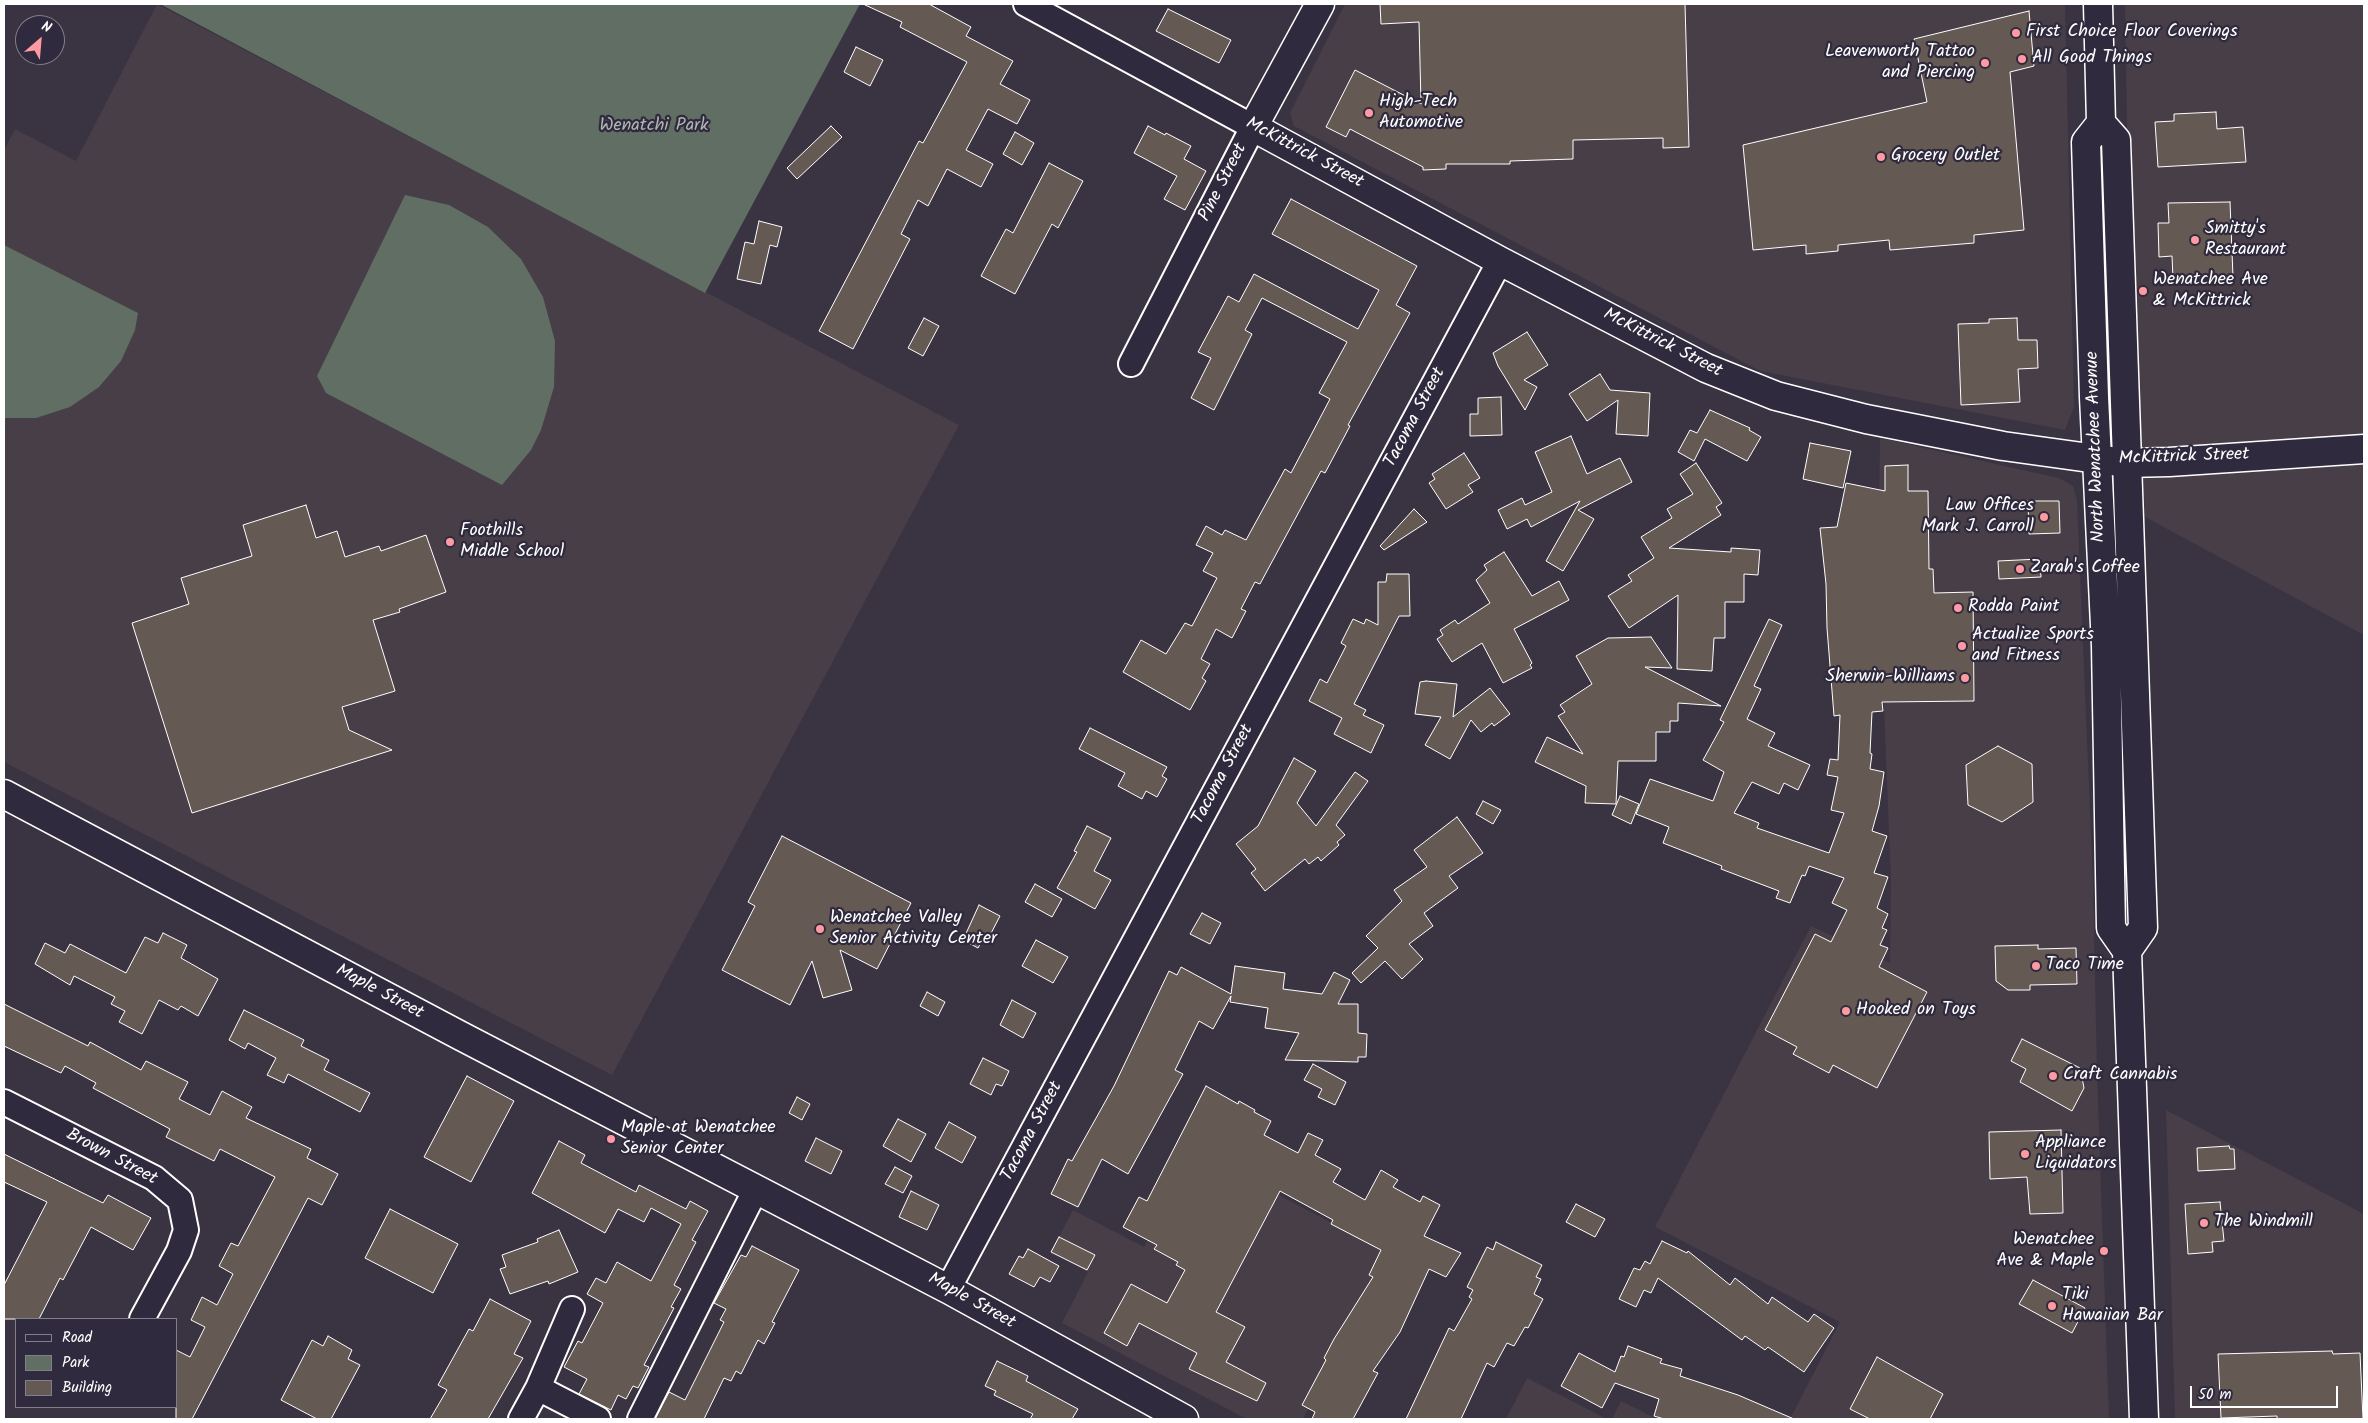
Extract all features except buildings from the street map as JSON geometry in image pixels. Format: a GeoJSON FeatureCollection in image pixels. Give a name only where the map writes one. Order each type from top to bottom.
{"type":"FeatureCollection","features":[{"type":"Feature","properties":{"kind":"street","name":"McKittrick Street"},"geometry":{"type":"LineString","coordinates":[[1026,4],[1500,261],[1706,368],[1776,396],[1866,419],[1929,432],[2048,453],[2126,463],[2364,449]]}},
{"type":"Feature","properties":{"kind":"street","name":"Pine Street"},"geometry":{"type":"LineString","coordinates":[[1132,364],[1253,127],[1320,4]]}},
{"type":"Feature","properties":{"kind":"street"},"geometry":{"type":"LineString","coordinates":[[2098,4],[2102,123]]}},
{"type":"Feature","properties":{"kind":"street","name":"North Wenatchee Avenue"},"geometry":{"type":"LineString","coordinates":[[2102,123],[2116,140],[2143,928],[2128,951],[2111,928],[2106,646],[2097,459],[2086,142],[2102,123]]}},
{"type":"Feature","properties":{"kind":"street","name":"Tacoma Street"},"geometry":{"type":"LineString","coordinates":[[948,1289],[1500,261]]}},
{"type":"Feature","properties":{"kind":"street","name":"Maple Street"},"geometry":{"type":"LineString","coordinates":[[4,794],[948,1289],[1184,1419]]}},
{"type":"Feature","properties":{"kind":"street"},"geometry":{"type":"LineString","coordinates":[[2128,951],[2144,1419]]}},
{"type":"Feature","properties":{"kind":"street","name":"Brown Street"},"geometry":{"type":"LineString","coordinates":[[4,1102],[154,1178],[180,1200],[186,1230],[179,1252],[143,1318]]}},
{"type":"Feature","properties":{"kind":"street"},"geometry":{"type":"LineString","coordinates":[[640,1419],[756,1189]]}},
{"type":"Feature","properties":{"kind":"street"},"geometry":{"type":"LineString","coordinates":[[522,1419],[538,1388],[572,1309]]}},
{"type":"Feature","properties":{"kind":"street"},"geometry":{"type":"LineString","coordinates":[[538,1388],[598,1419]]}},
{"type":"Feature","properties":{"kind":"shaded area","name":"Foothills Middle School"},"geometry":{"type":"Polygon","coordinates":[[[157,4],[959,425],[612,1075],[4,762],[4,151],[15,129],[76,161],[157,4]]]}},
{"type":"Feature","properties":{"kind":"shaded area"},"geometry":{"type":"Polygon","coordinates":[[[1345,4],[2065,4],[2074,407],[2065,430],[1760,371],[1294,126],[1290,113],[1345,4]]]}},
{"type":"Feature","properties":{"kind":"shaded area"},"geometry":{"type":"Polygon","coordinates":[[[2125,4],[2364,4],[2364,635],[2145,517],[2127,127],[2125,4]]]}},
{"type":"Feature","properties":{"kind":"shaded area"},"geometry":{"type":"Polygon","coordinates":[[[1880,438],[2059,478],[2073,486],[2077,501],[2093,882],[2097,1072],[2109,1419],[1790,1419],[1840,1322],[1655,1227],[1811,926],[1890,963],[1891,882],[1879,513],[1880,438]]]}},
{"type":"Feature","properties":{"kind":"shaded area"},"geometry":{"type":"Polygon","coordinates":[[[2166,1110],[2364,1214],[2364,1419],[2175,1419],[2166,1110]]]}},
{"type":"Feature","properties":{"kind":"shaded area"},"geometry":{"type":"Polygon","coordinates":[[[1195,1151],[1389,1253],[1303,1419],[1247,1419],[1062,1323],[1088,1272],[1051,1252],[1073,1210],[1144,1247],[1195,1151]]]}},
{"type":"Feature","properties":{"kind":"shaded area"},"geometry":{"type":"Polygon","coordinates":[[[1527,1378],[1607,1419],[1506,1419],[1527,1378]]]}},
{"type":"Feature","properties":{"kind":"shaded area"},"geometry":{"type":"Polygon","coordinates":[[[1621,1401],[1657,1419],[1612,1419],[1621,1401]]]}},
{"type":"Feature","properties":{"kind":"green space","name":"Wenatchi Park"},"geometry":{"type":"Polygon","coordinates":[[[160,4],[860,4],[705,293],[160,4]]]}},
{"type":"Feature","properties":{"kind":"green space"},"geometry":{"type":"Polygon","coordinates":[[[405,195],[449,205],[488,227],[521,259],[543,297],[555,341],[554,387],[541,430],[531,450],[502,485],[326,393],[317,376],[405,195]]]}},
{"type":"Feature","properties":{"kind":"green space"},"geometry":{"type":"Polygon","coordinates":[[[4,245],[138,313],[135,330],[121,361],[99,387],[70,407],[36,418],[4,418],[4,245]]]}},
{"type":"Feature","properties":{"kind":"place","name":"First Choice Floor Coverings"},"geometry":{"type":"Point","coordinates":[2016,33]}},
{"type":"Feature","properties":{"kind":"place","name":"All Good Things"},"geometry":{"type":"Point","coordinates":[2022,59]}},
{"type":"Feature","properties":{"kind":"place","name":"Leavenworth Tattoo and Piercing"},"geometry":{"type":"Point","coordinates":[1985,63]}},
{"type":"Feature","properties":{"kind":"place","name":"High-Tech Automotive"},"geometry":{"type":"Point","coordinates":[1369,113]}},
{"type":"Feature","properties":{"kind":"place","name":"Grocery Outlet"},"geometry":{"type":"Point","coordinates":[1881,157]}},
{"type":"Feature","properties":{"kind":"place","name":"Smitty's Restaurant"},"geometry":{"type":"Point","coordinates":[2195,240]}},
{"type":"Feature","properties":{"kind":"place","name":"Wenatchee Ave & McKittrick"},"geometry":{"type":"Point","coordinates":[2143,291]}},
{"type":"Feature","properties":{"kind":"place","name":"Law Offices Mark J. Carroll"},"geometry":{"type":"Point","coordinates":[2044,517]}},
{"type":"Feature","properties":{"kind":"place","name":"Foothills Middle School"},"geometry":{"type":"Point","coordinates":[450,542]}},
{"type":"Feature","properties":{"kind":"place","name":"Zarah's Coffee"},"geometry":{"type":"Point","coordinates":[2020,569]}},
{"type":"Feature","properties":{"kind":"place","name":"Rodda Paint"},"geometry":{"type":"Point","coordinates":[1958,608]}},
{"type":"Feature","properties":{"kind":"place","name":"Actualize Sports and Fitness"},"geometry":{"type":"Point","coordinates":[1962,646]}},
{"type":"Feature","properties":{"kind":"place","name":"Sherwin-Williams"},"geometry":{"type":"Point","coordinates":[1965,678]}},
{"type":"Feature","properties":{"kind":"place","name":"Wenatchee Valley Senior Activity Center"},"geometry":{"type":"Point","coordinates":[820,929]}},
{"type":"Feature","properties":{"kind":"place","name":"Taco Time"},"geometry":{"type":"Point","coordinates":[2036,966]}},
{"type":"Feature","properties":{"kind":"place","name":"Hooked on Toys"},"geometry":{"type":"Point","coordinates":[1846,1011]}},
{"type":"Feature","properties":{"kind":"place","name":"Craft Cannabis"},"geometry":{"type":"Point","coordinates":[2053,1076]}},
{"type":"Feature","properties":{"kind":"place","name":"Maple at Wenatchee Senior Center"},"geometry":{"type":"Point","coordinates":[611,1139]}},
{"type":"Feature","properties":{"kind":"place","name":"Appliance Liquidators"},"geometry":{"type":"Point","coordinates":[2025,1154]}},
{"type":"Feature","properties":{"kind":"place","name":"The Windmill"},"geometry":{"type":"Point","coordinates":[2204,1223]}},
{"type":"Feature","properties":{"kind":"place","name":"Wenatchee Ave & Maple"},"geometry":{"type":"Point","coordinates":[2104,1251]}},
{"type":"Feature","properties":{"kind":"place","name":"Tiki Hawaiian Bar"},"geometry":{"type":"Point","coordinates":[2052,1306]}}]}
